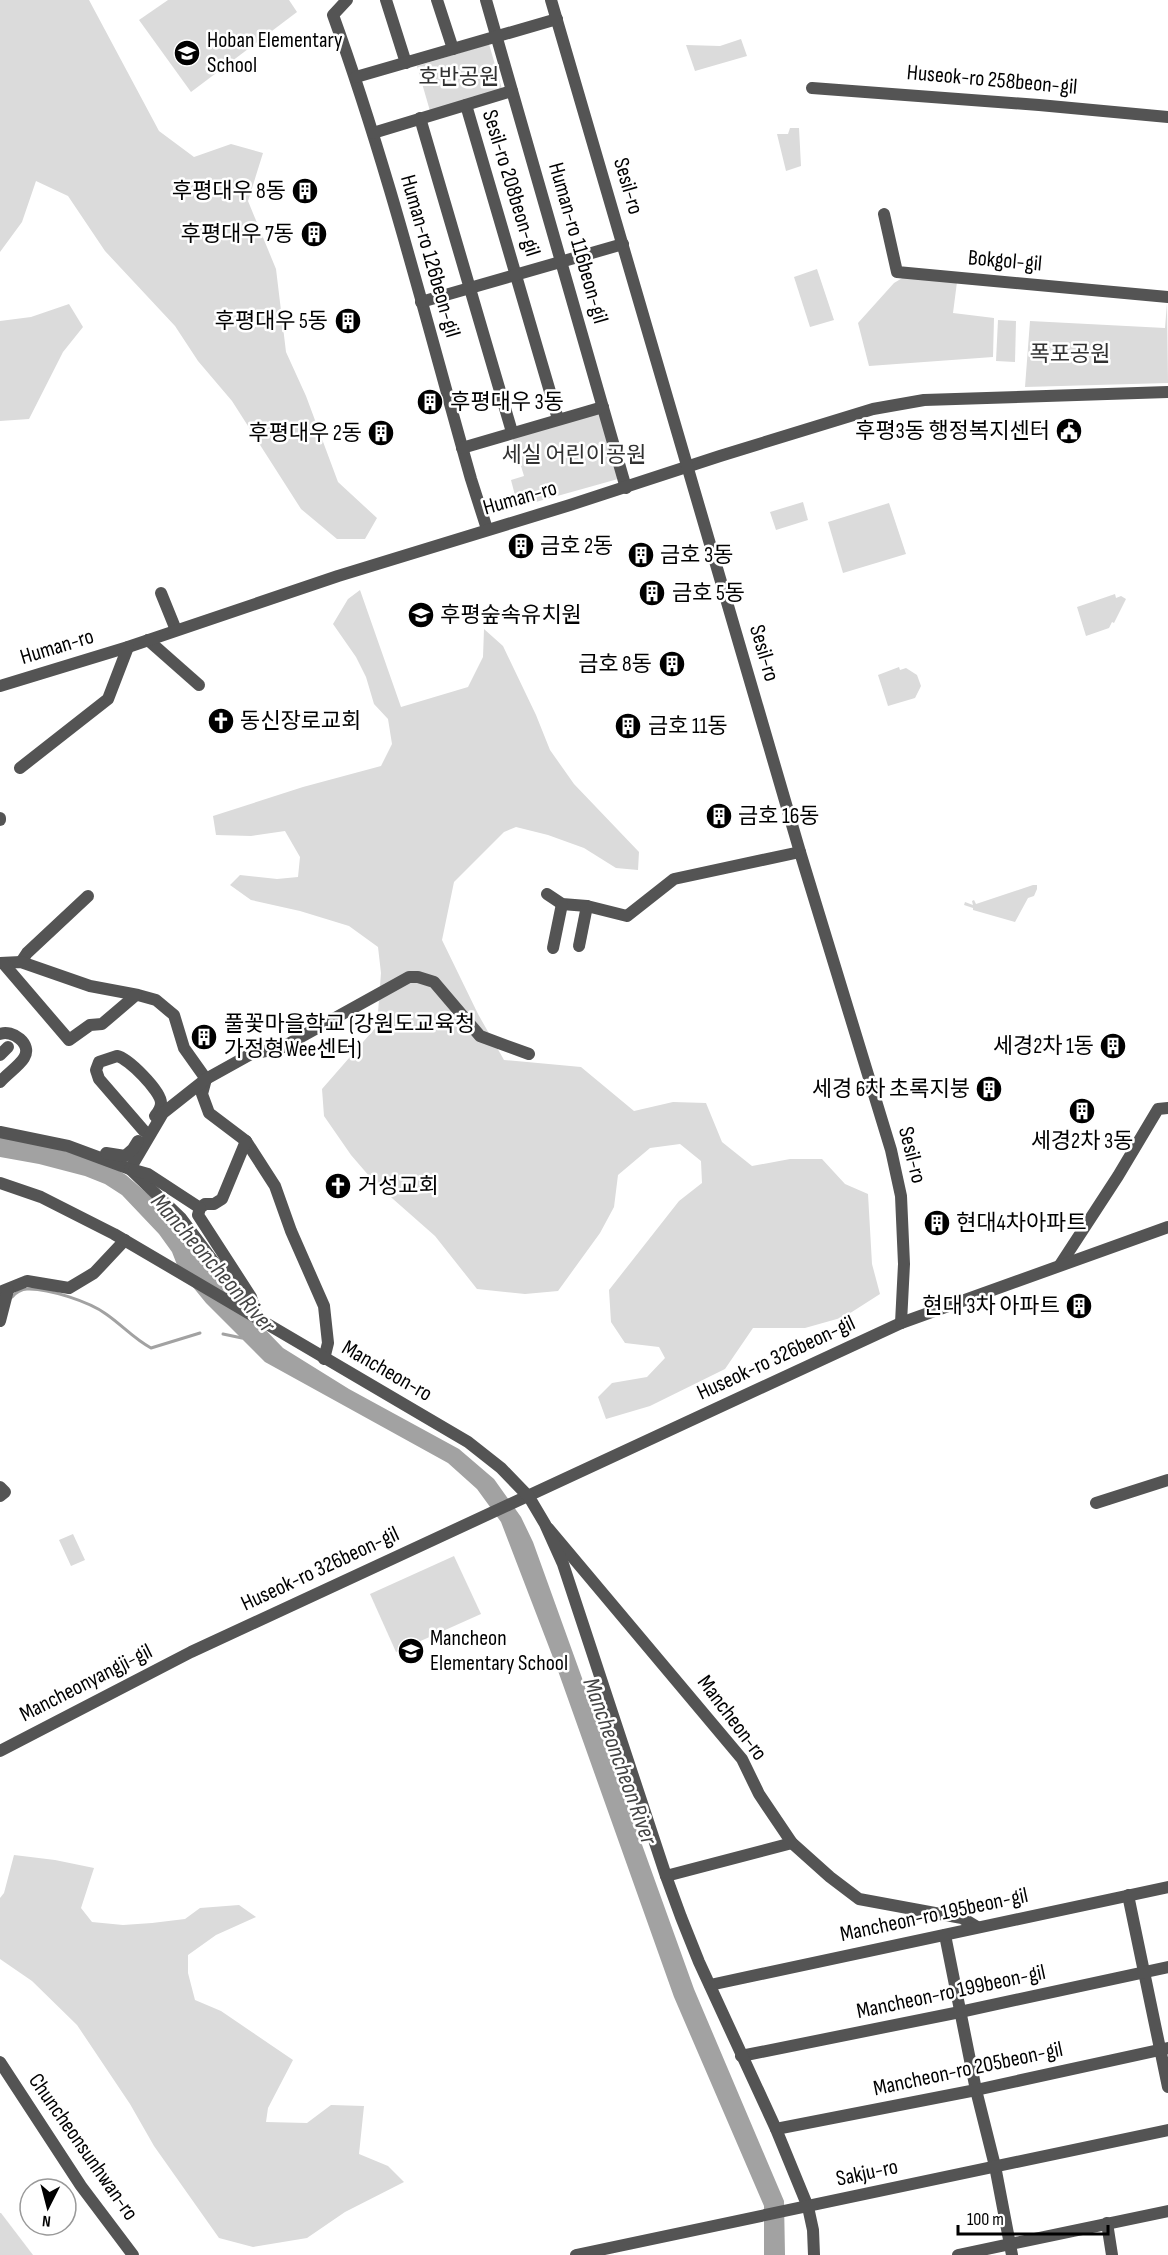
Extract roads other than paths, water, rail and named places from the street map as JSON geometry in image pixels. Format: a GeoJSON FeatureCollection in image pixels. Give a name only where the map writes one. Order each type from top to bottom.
{"type":"FeatureCollection","features":[{"type":"Feature","properties":{"kind":"street","name":"Human-ro 126beon-gil"},"geometry":{"type":"LineString","coordinates":[[347,0],[333,15],[356,77],[487,529]]}},
{"type":"Feature","properties":{"kind":"street"},"geometry":{"type":"LineString","coordinates":[[386,0],[406,63]]}},
{"type":"Feature","properties":{"kind":"street"},"geometry":{"type":"LineString","coordinates":[[437,0],[453,50]]}},
{"type":"Feature","properties":{"kind":"street","name":"Human-ro 116beon-gil"},"geometry":{"type":"LineString","coordinates":[[486,0],[626,488]]}},
{"type":"Feature","properties":{"kind":"street","name":"Sesil-ro"},"geometry":{"type":"LineString","coordinates":[[552,0],[800,852],[891,1150],[901,1196],[904,1264],[901,1323]]}},
{"type":"Feature","properties":{"kind":"street"},"geometry":{"type":"LineString","coordinates":[[356,77],[557,19]]}},
{"type":"Feature","properties":{"kind":"street","name":"Huseok-ro 258beon-gil"},"geometry":{"type":"LineString","coordinates":[[812,88],[1168,117]]}},
{"type":"Feature","properties":{"kind":"street"},"geometry":{"type":"LineString","coordinates":[[372,133],[512,91]]}},
{"type":"Feature","properties":{"kind":"street","name":"Sesil-ro 208beon-gil"},"geometry":{"type":"LineString","coordinates":[[466,105],[558,419]]}},
{"type":"Feature","properties":{"kind":"street"},"geometry":{"type":"LineString","coordinates":[[420,118],[512,432]]}},
{"type":"Feature","properties":{"kind":"street","name":"Bokgol-gil"},"geometry":{"type":"LineString","coordinates":[[884,214],[897,272],[1168,297]]}},
{"type":"Feature","properties":{"kind":"street","name":"Sesil-ro 208beon-gil"},"geometry":{"type":"LineString","coordinates":[[421,302],[623,244]]}},
{"type":"Feature","properties":{"kind":"street","name":"Human-ro"},"geometry":{"type":"LineString","coordinates":[[0,686],[128,647],[338,576],[626,488],[873,409],[924,400],[1168,392]]}},
{"type":"Feature","properties":{"kind":"street"},"geometry":{"type":"LineString","coordinates":[[462,448],[603,407]]}},
{"type":"Feature","properties":{"kind":"street"},"geometry":{"type":"LineString","coordinates":[[161,593],[176,630]]}},
{"type":"Feature","properties":{"kind":"street"},"geometry":{"type":"LineString","coordinates":[[148,640],[199,685]]}},
{"type":"Feature","properties":{"kind":"street"},"geometry":{"type":"LineString","coordinates":[[20,768],[108,699],[128,647]]}},
{"type":"Feature","properties":{"kind":"street"},"geometry":{"type":"LineString","coordinates":[[547,894],[562,904],[588,906],[627,916],[674,879],[800,852]]}},
{"type":"Feature","properties":{"kind":"street"},"geometry":{"type":"LineString","coordinates":[[21,962],[27,953],[88,896]]}},
{"type":"Feature","properties":{"kind":"street"},"geometry":{"type":"LineString","coordinates":[[553,948],[562,904]]}},
{"type":"Feature","properties":{"kind":"street"},"geometry":{"type":"LineString","coordinates":[[579,946],[588,906]]}},
{"type":"Feature","properties":{"kind":"street"},"geometry":{"type":"LineString","coordinates":[[1,963],[21,962],[90,986],[156,1000],[174,1015],[182,1043],[206,1079],[202,1094],[209,1113],[246,1141],[274,1186],[324,1306],[328,1334],[324,1359]]}},
{"type":"Feature","properties":{"kind":"street"},"geometry":{"type":"LineString","coordinates":[[1,963],[69,1040],[90,1024],[102,1024],[136,995]]}},
{"type":"Feature","properties":{"kind":"street"},"geometry":{"type":"LineString","coordinates":[[130,1169],[163,1113],[206,1079],[251,1054],[281,1048],[401,980],[418,976],[434,982],[480,1036],[529,1054]]}},
{"type":"Feature","properties":{"kind":"street"},"geometry":{"type":"LineString","coordinates":[[0,1034],[9,1032],[16,1035],[25,1045],[26,1051],[24,1058],[0,1082]]}},
{"type":"Feature","properties":{"kind":"street"},"geometry":{"type":"LineString","coordinates":[[0,1133],[67,1142],[113,1155],[125,1156],[133,1149],[161,1106],[157,1094],[131,1063],[117,1056],[99,1062],[96,1066],[99,1079],[144,1131]]}},
{"type":"Feature","properties":{"kind":"street"},"geometry":{"type":"LineString","coordinates":[[1060,1265],[1163,1108]]}},
{"type":"Feature","properties":{"kind":"street"},"geometry":{"type":"LineString","coordinates":[[0,1133],[68,1146],[148,1174],[200,1208]]}},
{"type":"Feature","properties":{"kind":"street"},"geometry":{"type":"LineString","coordinates":[[246,1141],[222,1200],[214,1204],[205,1204],[200,1208],[198,1215],[251,1297],[253,1314]]}},
{"type":"Feature","properties":{"kind":"street"},"geometry":{"type":"LineString","coordinates":[[130,1169],[181,1218],[253,1314]]}},
{"type":"Feature","properties":{"kind":"street"},"geometry":{"type":"LineString","coordinates":[[0,1183],[41,1197],[125,1240],[94,1273],[69,1288],[27,1281],[4,1291],[0,1321]]}},
{"type":"Feature","properties":{"kind":"street","name":"Huseok-ro 326beon-gil"},"geometry":{"type":"LineString","coordinates":[[191,1652],[901,1323],[1168,1227]]}},
{"type":"Feature","properties":{"kind":"street","name":"Mancheon-ro"},"geometry":{"type":"LineString","coordinates":[[125,1240],[468,1442],[501,1468],[529,1497],[545,1524],[563,1564],[666,1876],[699,1962],[776,2129],[808,2207],[813,2230],[814,2255]]}},
{"type":"Feature","properties":{"kind":"street"},"geometry":{"type":"LineString","coordinates":[[1096,1503],[1168,1480]]}},
{"type":"Feature","properties":{"kind":"street"},"geometry":{"type":"LineString","coordinates":[[0,1487],[5,1492],[0,1496]]}},
{"type":"Feature","properties":{"kind":"street","name":"Mancheon-ro"},"geometry":{"type":"LineString","coordinates":[[545,1524],[742,1759],[759,1794],[792,1843],[830,1878],[859,1899],[962,1918],[977,1927]]}},
{"type":"Feature","properties":{"kind":"street","name":"Mancheonyangji-gil"},"geometry":{"type":"LineString","coordinates":[[0,1751],[191,1652]]}},
{"type":"Feature","properties":{"kind":"street"},"geometry":{"type":"LineString","coordinates":[[666,1876],[792,1843]]}},
{"type":"Feature","properties":{"kind":"street","name":"Mancheon-ro 195beon-gil"},"geometry":{"type":"LineString","coordinates":[[710,1985],[1168,1887]]}},
{"type":"Feature","properties":{"kind":"street"},"geometry":{"type":"LineString","coordinates":[[1128,1895],[1144,1972],[1165,2048],[1168,2086]]}},
{"type":"Feature","properties":{"kind":"street"},"geometry":{"type":"LineString","coordinates":[[945,1935],[1011,2250]]}},
{"type":"Feature","properties":{"kind":"street","name":"Mancheon-ro 199beon-gil"},"geometry":{"type":"LineString","coordinates":[[741,2056],[1168,1967]]}},
{"type":"Feature","properties":{"kind":"street","name":"Mancheon-ro 205beon-gil"},"geometry":{"type":"LineString","coordinates":[[776,2129],[976,2090],[1165,2048]]}},
{"type":"Feature","properties":{"kind":"street","name":"Chuncheonsunhwan-ro"},"geometry":{"type":"LineString","coordinates":[[0,2062],[81,2186],[133,2255]]}},
{"type":"Feature","properties":{"kind":"street","name":"Sakju-ro"},"geometry":{"type":"LineString","coordinates":[[576,2255],[1168,2130]]}},
{"type":"Feature","properties":{"kind":"street"},"geometry":{"type":"LineString","coordinates":[[958,2255],[1011,2250],[1107,2223],[1168,2211]]}},
{"type":"Feature","properties":{"kind":"street"},"geometry":{"type":"LineString","coordinates":[[1107,2223],[1112,2255]]}},
{"type":"Feature","properties":{"kind":"waterway"},"geometry":{"type":"LineString","coordinates":[[12,1297],[23,1290],[36,1289],[80,1301],[99,1309],[151,1348],[200,1333]]}},
{"type":"Feature","properties":{"kind":"waterway"},"geometry":{"type":"LineString","coordinates":[[223,1334],[242,1338]]}},
{"type":"Feature","properties":{"kind":"place","name":"Hoban Elementary School"},"geometry":{"type":"Point","coordinates":[187,53]}},
{"type":"Feature","properties":{"kind":"place","name":"후평대우 8동"},"geometry":{"type":"Point","coordinates":[305,191]}},
{"type":"Feature","properties":{"kind":"place","name":"후평대우 7동"},"geometry":{"type":"Point","coordinates":[314,234]}},
{"type":"Feature","properties":{"kind":"place","name":"후평대우 5동"},"geometry":{"type":"Point","coordinates":[348,321]}},
{"type":"Feature","properties":{"kind":"place","name":"후평대우 3동"},"geometry":{"type":"Point","coordinates":[430,402]}},
{"type":"Feature","properties":{"kind":"place","name":"후평3동 행정복지센터"},"geometry":{"type":"Point","coordinates":[1069,431]}},
{"type":"Feature","properties":{"kind":"place","name":"후평대우 2동"},"geometry":{"type":"Point","coordinates":[381,433]}},
{"type":"Feature","properties":{"kind":"place","name":"금호 2동"},"geometry":{"type":"Point","coordinates":[521,546]}},
{"type":"Feature","properties":{"kind":"place","name":"금호 3동"},"geometry":{"type":"Point","coordinates":[641,555]}},
{"type":"Feature","properties":{"kind":"place","name":"금호 5동"},"geometry":{"type":"Point","coordinates":[652,593]}},
{"type":"Feature","properties":{"kind":"place","name":"후평숲속유치원"},"geometry":{"type":"Point","coordinates":[421,615]}},
{"type":"Feature","properties":{"kind":"place","name":"금호 8동"},"geometry":{"type":"Point","coordinates":[672,664]}},
{"type":"Feature","properties":{"kind":"place","name":"동신장로교회"},"geometry":{"type":"Point","coordinates":[221,721]}},
{"type":"Feature","properties":{"kind":"place","name":"금호 11동"},"geometry":{"type":"Point","coordinates":[628,726]}},
{"type":"Feature","properties":{"kind":"place","name":"금호 16동"},"geometry":{"type":"Point","coordinates":[719,816]}},
{"type":"Feature","properties":{"kind":"place","name":"풀꽃마을학교 (강원도교육청 가정형Wee센터)"},"geometry":{"type":"Point","coordinates":[204,1037]}},
{"type":"Feature","properties":{"kind":"place","name":"세경2차 1동"},"geometry":{"type":"Point","coordinates":[1113,1046]}},
{"type":"Feature","properties":{"kind":"place","name":"세경 6차 초록지붕"},"geometry":{"type":"Point","coordinates":[989,1089]}},
{"type":"Feature","properties":{"kind":"place","name":"세경2차 3동"},"geometry":{"type":"Point","coordinates":[1082,1111]}},
{"type":"Feature","properties":{"kind":"place","name":"거성교회"},"geometry":{"type":"Point","coordinates":[338,1186]}},
{"type":"Feature","properties":{"kind":"place","name":"현대4차아파트"},"geometry":{"type":"Point","coordinates":[937,1223]}},
{"type":"Feature","properties":{"kind":"place","name":"현대 3차 아파트"},"geometry":{"type":"Point","coordinates":[1079,1306]}},
{"type":"Feature","properties":{"kind":"place","name":"Mancheon Elementary School"},"geometry":{"type":"Point","coordinates":[411,1651]}},
{"type":"Feature","properties":{"kind":"park label","name":"호반공원"},"geometry":{"type":"Point","coordinates":[459,77]}},
{"type":"Feature","properties":{"kind":"park label","name":"폭포공원"},"geometry":{"type":"Point","coordinates":[1070,354]}},
{"type":"Feature","properties":{"kind":"park label","name":"세실 어린이공원"},"geometry":{"type":"Point","coordinates":[574,455]}},
{"type":"Feature","properties":{"kind":"water label","name":"Mancheoncheon River"},"geometry":{"type":"Point","coordinates":[213,1263]}},
{"type":"Feature","properties":{"kind":"water label","name":"Mancheoncheon River"},"geometry":{"type":"Point","coordinates":[620,1761]}}]}
